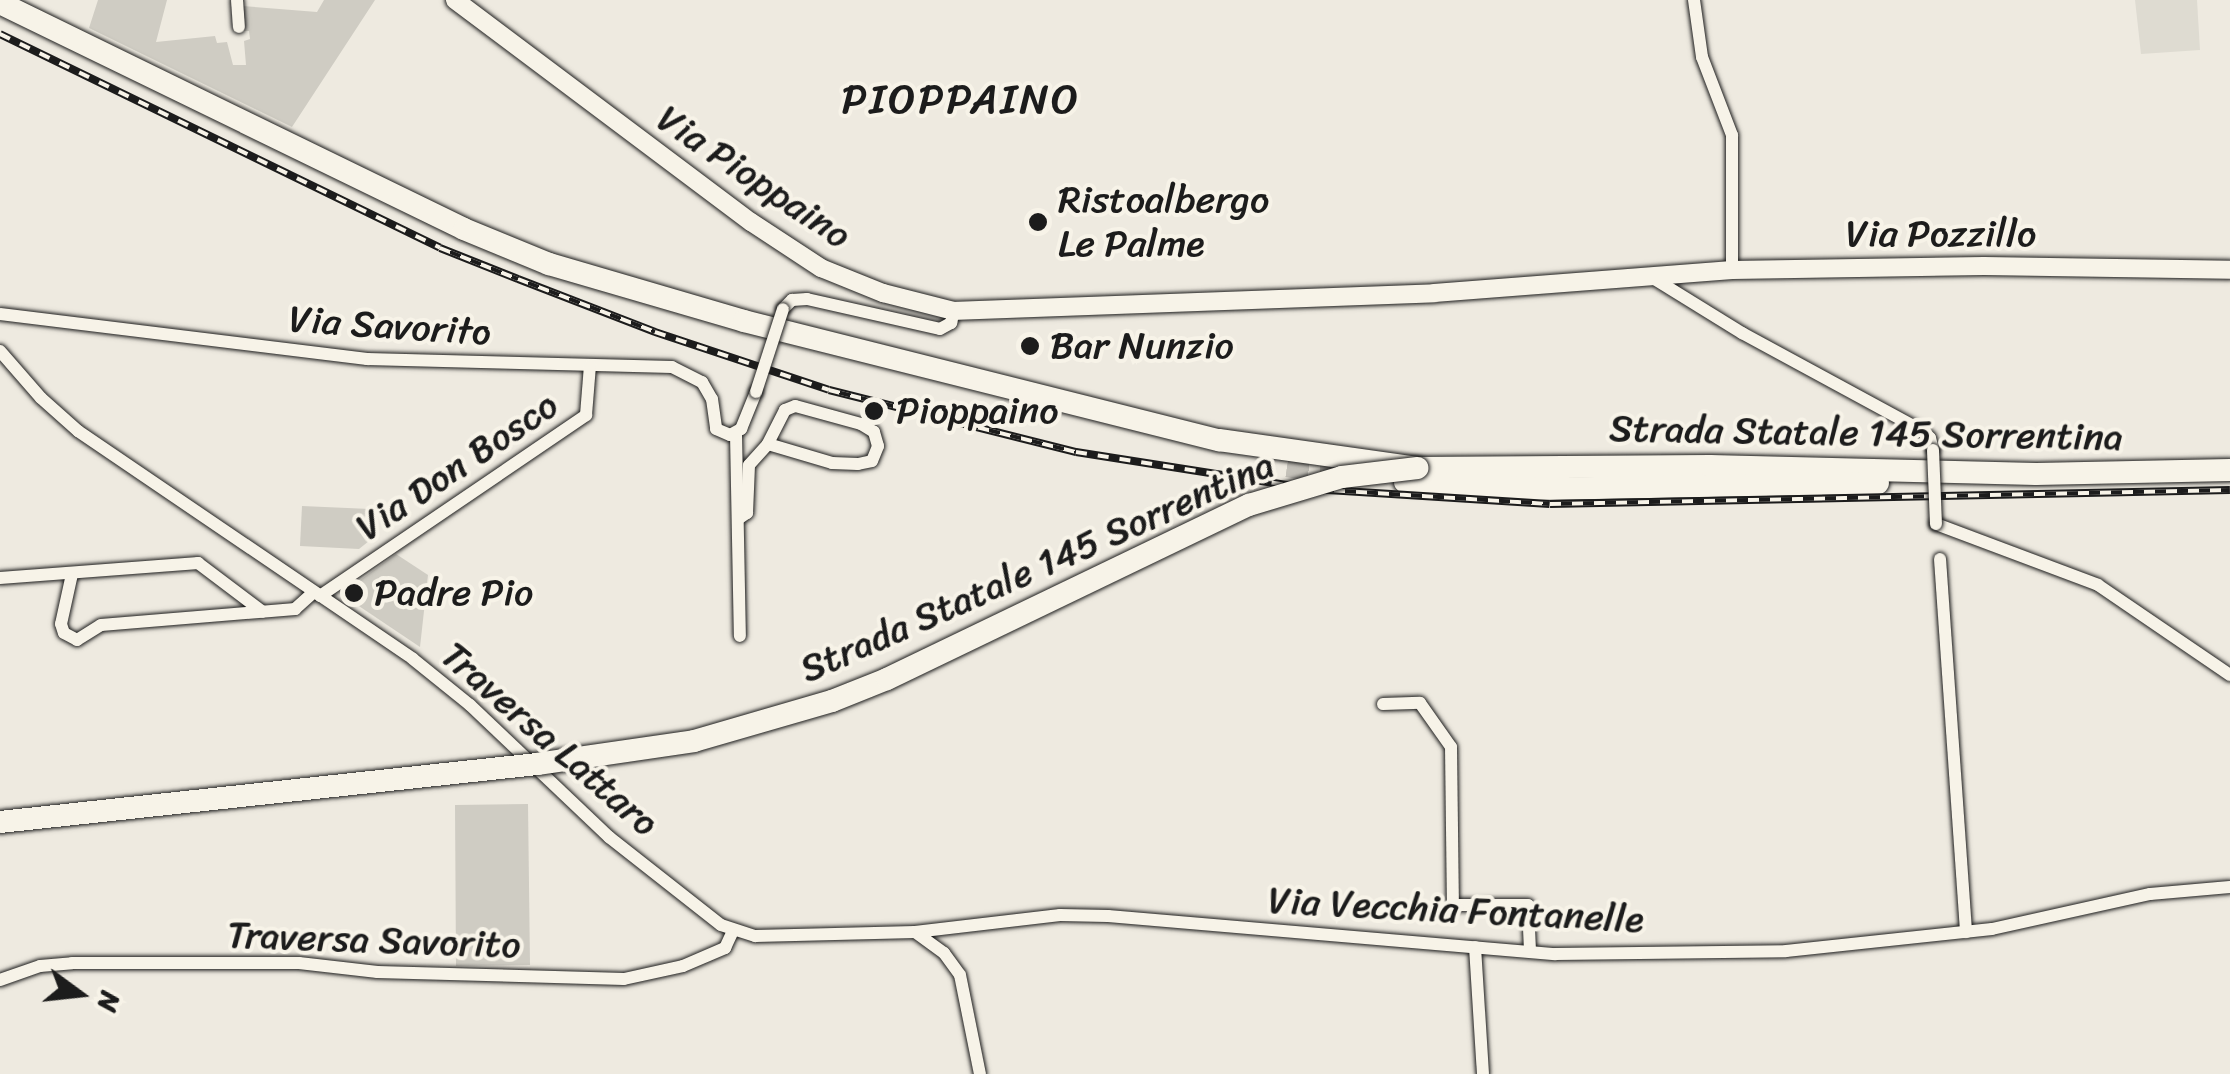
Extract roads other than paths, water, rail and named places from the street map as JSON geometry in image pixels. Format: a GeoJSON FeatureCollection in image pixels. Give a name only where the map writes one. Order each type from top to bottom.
{"type":"FeatureCollection","features":[{"type":"Feature","properties":{"kind":"highway"},"geometry":{"type":"LineString","coordinates":[[0,3],[503,246],[614,286],[1219,440],[1502,489],[1902,482],[1980,473]]}},
{"type":"Feature","properties":{"kind":"highway"},"geometry":{"type":"LineString","coordinates":[[911,364],[1046,414],[1287,466]]}},
{"type":"Feature","properties":{"kind":"highway","name":"Strada Statale 145 Sorrentina"},"geometry":{"type":"LineString","coordinates":[[0,822],[537,764],[630,752],[728,732],[832,702],[1249,505],[1342,477],[1834,468],[1980,473],[2230,470]]}},
{"type":"Feature","properties":{"kind":"main road","name":"Via Pioppaino"},"geometry":{"type":"LineString","coordinates":[[456,0],[751,222],[822,268],[883,293],[954,311],[1434,293],[1653,278]]}},
{"type":"Feature","properties":{"kind":"main road","name":"Via Pozzillo"},"geometry":{"type":"LineString","coordinates":[[1653,278],[1732,270],[1965,266],[2230,270]]}},
{"type":"Feature","properties":{"kind":"street"},"geometry":{"type":"LineString","coordinates":[[237,0],[239,27]]}},
{"type":"Feature","properties":{"kind":"street"},"geometry":{"type":"LineString","coordinates":[[1694,0],[1702,56],[1732,135],[1732,270]]}},
{"type":"Feature","properties":{"kind":"street"},"geometry":{"type":"LineString","coordinates":[[1653,278],[1742,333],[1921,430],[1930,438],[1933,450],[1936,524],[2098,585],[2230,675]]}},
{"type":"Feature","properties":{"kind":"street"},"geometry":{"type":"LineString","coordinates":[[740,636],[736,434],[756,392],[784,310],[792,300],[807,299],[940,328],[950,323],[954,311]]}},
{"type":"Feature","properties":{"kind":"street","name":"Via Savorito"},"geometry":{"type":"LineString","coordinates":[[0,314],[368,359],[660,366],[692,375],[708,390],[716,429],[736,434]]}},
{"type":"Feature","properties":{"kind":"street","name":"Traversa Lattaro"},"geometry":{"type":"LineString","coordinates":[[0,352],[41,398],[78,431],[413,659],[470,705],[609,837],[733,931]]}},
{"type":"Feature","properties":{"kind":"street","name":"Via Don Bosco"},"geometry":{"type":"LineString","coordinates":[[72,574],[60,624],[72,639],[82,639],[100,625],[295,609],[586,415],[590,365]]}},
{"type":"Feature","properties":{"kind":"street"},"geometry":{"type":"LineString","coordinates":[[738,519],[747,513],[748,465],[768,444],[785,410],[796,406],[861,424],[874,432],[878,446],[872,461],[858,464],[832,462],[768,444]]}},
{"type":"Feature","properties":{"kind":"street"},"geometry":{"type":"LineString","coordinates":[[1940,559],[1966,932]]}},
{"type":"Feature","properties":{"kind":"street"},"geometry":{"type":"LineString","coordinates":[[0,578],[198,564],[263,612]]}},
{"type":"Feature","properties":{"kind":"street"},"geometry":{"type":"LineString","coordinates":[[1383,704],[1420,703],[1451,746],[1453,905],[1528,905],[1530,952]]}},
{"type":"Feature","properties":{"kind":"street","name":"Via Vecchia Fontanelle"},"geometry":{"type":"LineString","coordinates":[[914,932],[1060,915],[1108,916],[1530,952],[1786,951],[1966,932],[2162,892],[2230,887]]}},
{"type":"Feature","properties":{"kind":"street"},"geometry":{"type":"LineString","coordinates":[[733,931],[756,936],[914,932],[944,953],[960,975],[980,1074]]}},
{"type":"Feature","properties":{"kind":"street","name":"Traversa Savorito"},"geometry":{"type":"LineString","coordinates":[[0,980],[40,966],[72,963],[299,963],[376,972],[624,978],[683,966],[725,948],[733,931]]}},
{"type":"Feature","properties":{"kind":"street"},"geometry":{"type":"LineString","coordinates":[[1475,947],[1483,1074]]}},
{"type":"Feature","properties":{"kind":"tunnel"},"geometry":{"type":"LineString","coordinates":[[1287,466],[1348,475]]}},
{"type":"Feature","properties":{"kind":"railway"},"geometry":{"type":"LineString","coordinates":[[0,34],[440,248],[518,279],[655,332],[829,390],[1076,452],[1312,489],[1550,504],[2230,490]]}},
{"type":"Feature","properties":{"kind":"place","name":"Ristoalbergo Le Palme"},"geometry":{"type":"Point","coordinates":[1038,222]}},
{"type":"Feature","properties":{"kind":"place","name":"Bar Nunzio"},"geometry":{"type":"Point","coordinates":[1030,346]}},
{"type":"Feature","properties":{"kind":"place","name":"Pioppaino"},"geometry":{"type":"Point","coordinates":[874,411]}},
{"type":"Feature","properties":{"kind":"place","name":"Padre Pio"},"geometry":{"type":"Point","coordinates":[354,593]}},
{"type":"Feature","properties":{"kind":"district","name":"PIOPPAINO"},"geometry":{"type":"Point","coordinates":[961,99]}}]}
